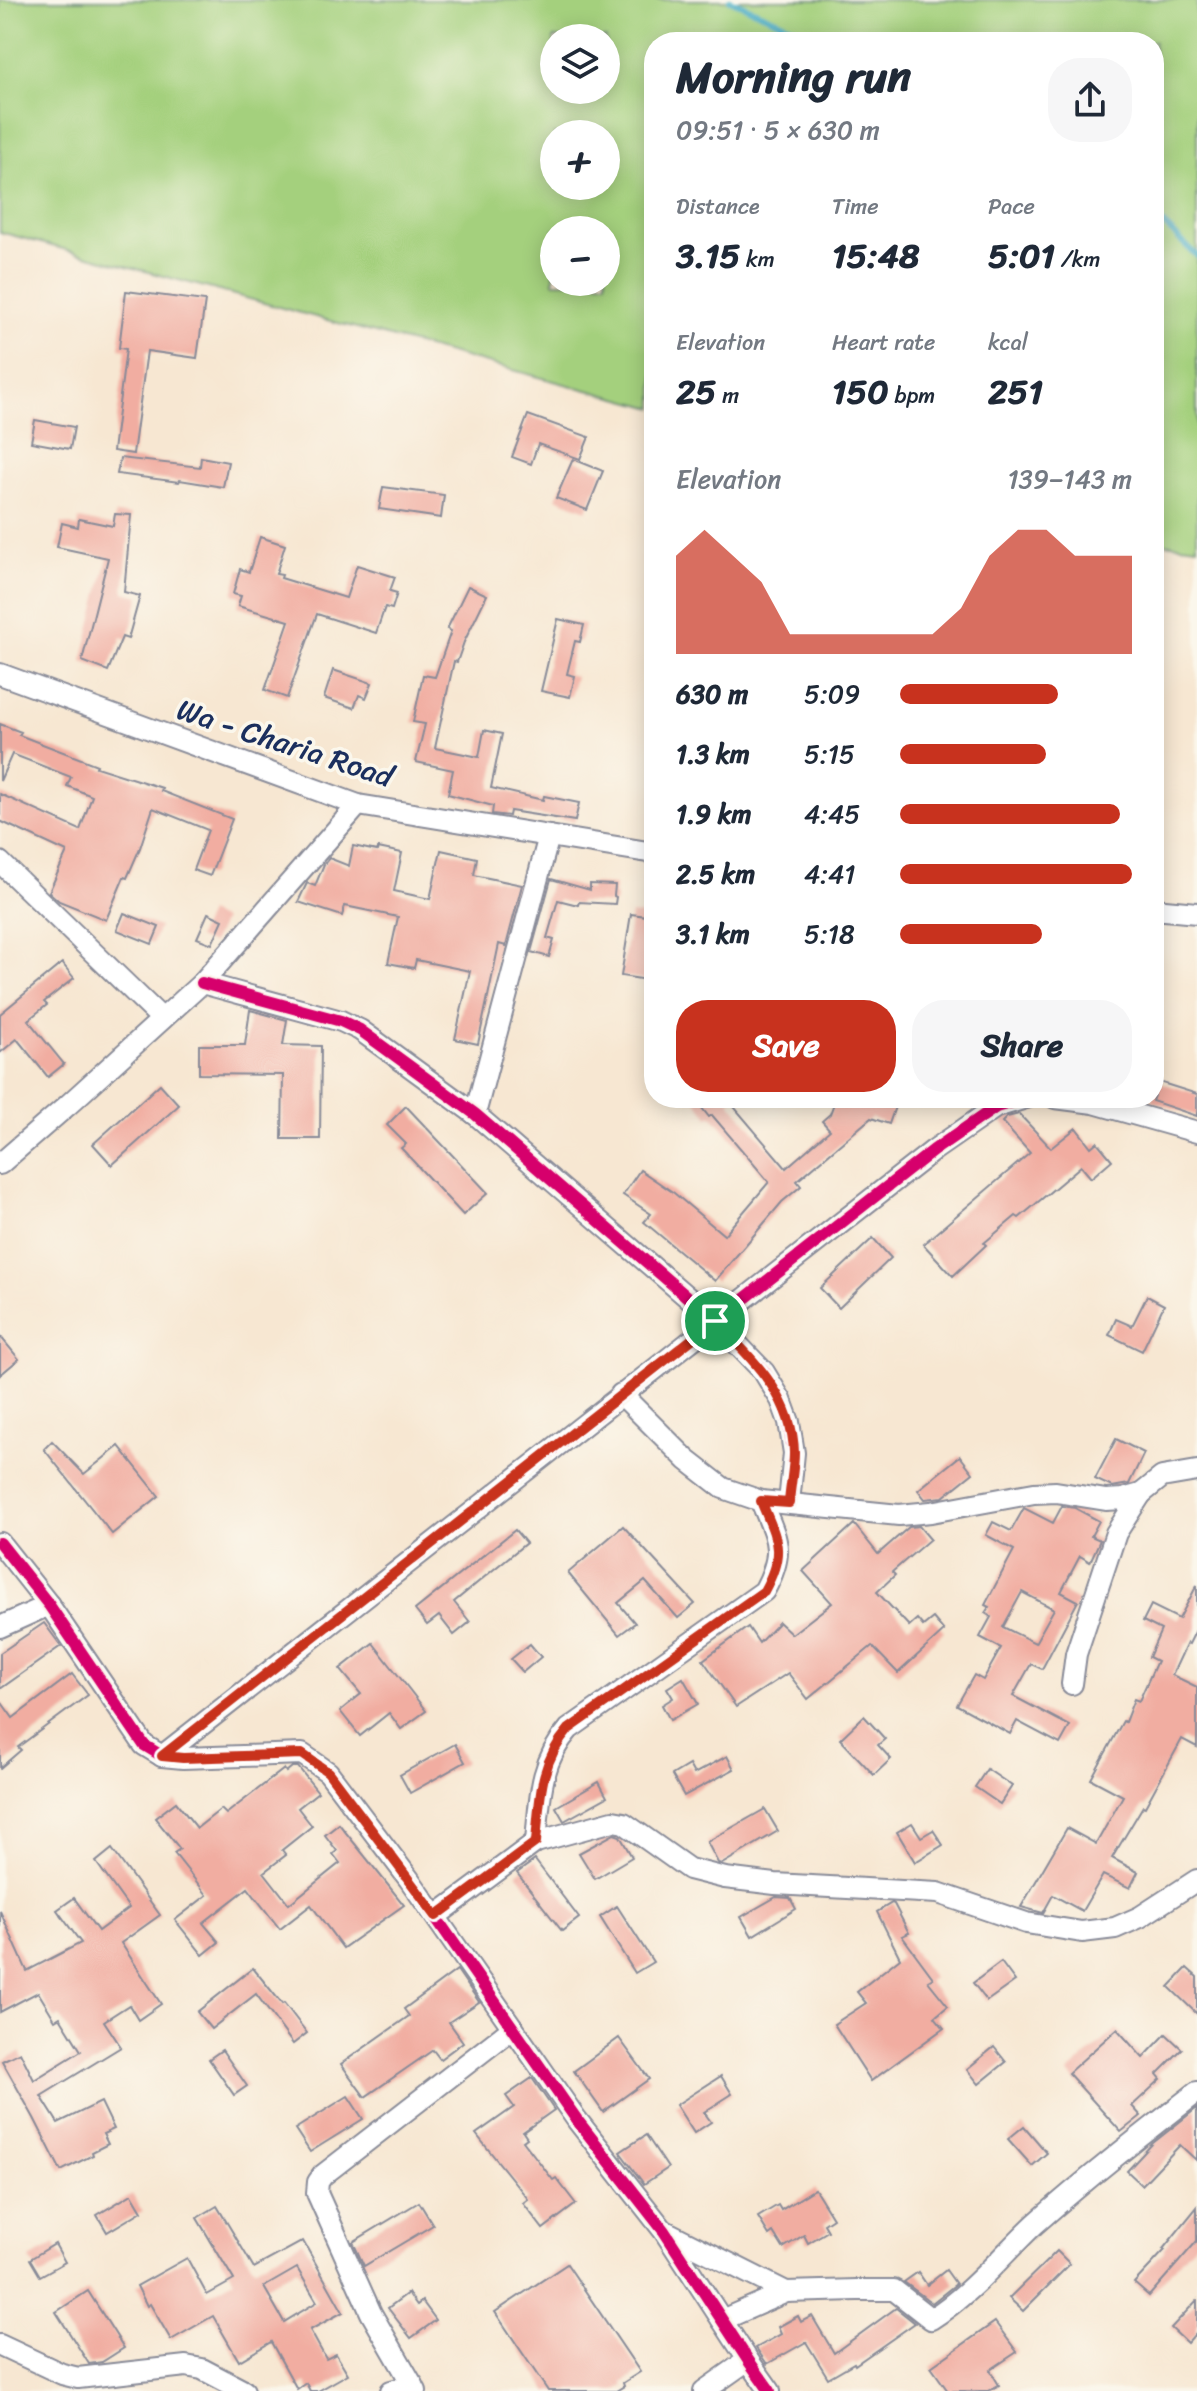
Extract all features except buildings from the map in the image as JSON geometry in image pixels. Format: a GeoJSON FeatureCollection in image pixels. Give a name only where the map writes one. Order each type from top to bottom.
{"type":"FeatureCollection","features":[{"type":"Feature","properties":{"kind":"street","name":"Wa - Charia Road"},"geometry":{"type":"LineString","coordinates":[[0,674],[358,805],[644,851]]}},
{"type":"Feature","properties":{"kind":"street"},"geometry":{"type":"LineString","coordinates":[[0,1164],[202,983],[358,805]]}},
{"type":"Feature","properties":{"kind":"street"},"geometry":{"type":"LineString","coordinates":[[475,1114],[549,836]]}},
{"type":"Feature","properties":{"kind":"street"},"geometry":{"type":"LineString","coordinates":[[0,862],[162,1019]]}},
{"type":"Feature","properties":{"kind":"street"},"geometry":{"type":"LineString","coordinates":[[1164,910],[1197,913]]}},
{"type":"Feature","properties":{"kind":"street"},"geometry":{"type":"LineString","coordinates":[[202,983],[341,1021],[360,1030],[475,1114],[715,1321],[764,1372],[781,1400],[789,1422],[794,1453],[789,1503]]}},
{"type":"Feature","properties":{"kind":"street"},"geometry":{"type":"LineString","coordinates":[[162,1756],[934,1150],[995,1108]]}},
{"type":"Feature","properties":{"kind":"street"},"geometry":{"type":"LineString","coordinates":[[1112,1108],[1197,1132]]}},
{"type":"Feature","properties":{"kind":"street"},"geometry":{"type":"LineString","coordinates":[[621,1394],[687,1460],[723,1488],[761,1501],[899,1515],[1034,1493],[1056,1492],[1106,1500],[1141,1494]]}},
{"type":"Feature","properties":{"kind":"street"},"geometry":{"type":"LineString","coordinates":[[1072,1684],[1076,1654],[1116,1533],[1141,1494],[1162,1477],[1197,1471]]}},
{"type":"Feature","properties":{"kind":"street"},"geometry":{"type":"LineString","coordinates":[[536,1842],[546,1768],[555,1746],[569,1729],[764,1591],[775,1571],[778,1552],[777,1539],[761,1501]]}},
{"type":"Feature","properties":{"kind":"street"},"geometry":{"type":"LineString","coordinates":[[0,1543],[49,1605],[144,1745],[162,1756],[183,1758],[302,1754],[328,1772],[436,1916],[577,2120],[664,2231],[770,2391]]}},
{"type":"Feature","properties":{"kind":"street"},"geometry":{"type":"LineString","coordinates":[[0,1627],[49,1605]]}},
{"type":"Feature","properties":{"kind":"street"},"geometry":{"type":"LineString","coordinates":[[436,1916],[536,1842],[613,1821],[624,1823],[689,1869],[725,1878],[790,1885],[938,1893],[1026,1923],[1082,1932],[1115,1928],[1140,1917],[1197,1880]]}},
{"type":"Feature","properties":{"kind":"street"},"geometry":{"type":"LineString","coordinates":[[391,2391],[415,2388],[371,2313],[317,2193],[318,2182],[513,2028]]}},
{"type":"Feature","properties":{"kind":"street"},"geometry":{"type":"LineString","coordinates":[[722,2320],[786,2292],[894,2290],[931,2319],[953,2305],[1035,2224],[1197,2092]]}},
{"type":"Feature","properties":{"kind":"street"},"geometry":{"type":"LineString","coordinates":[[664,2231],[786,2292]]}},
{"type":"Feature","properties":{"kind":"street"},"geometry":{"type":"LineString","coordinates":[[0,2345],[62,2374],[78,2378],[186,2366],[202,2369],[244,2391]]}},
{"type":"Feature","properties":{"kind":"street"},"geometry":{"type":"LineString","coordinates":[[704,2391],[748,2360]]}},
{"type":"Feature","properties":{"kind":"green space"},"geometry":{"type":"Polygon","coordinates":[[[0,0],[1197,0],[1197,547],[1164,543],[1164,32],[644,32],[644,405],[0,232],[0,0]]]}},
{"type":"Feature","properties":{"kind":"waterway"},"geometry":{"type":"LineString","coordinates":[[730,0],[804,32]]}},
{"type":"Feature","properties":{"kind":"waterway"},"geometry":{"type":"LineString","coordinates":[[1164,225],[1197,256]]}},
{"type":"Feature","properties":{"kind":"cycle path"},"geometry":{"type":"LineString","coordinates":[[202,983],[341,1021],[360,1030],[475,1114],[715,1321],[764,1372],[781,1400],[789,1422],[794,1453],[789,1503]]}},
{"type":"Feature","properties":{"kind":"cycle path"},"geometry":{"type":"LineString","coordinates":[[162,1756],[934,1150],[995,1108]]}},
{"type":"Feature","properties":{"kind":"cycle path"},"geometry":{"type":"LineString","coordinates":[[0,1543],[49,1605],[144,1745],[162,1756],[183,1758],[302,1754],[328,1772],[409,1879],[577,2120],[664,2231],[770,2391]]}},
{"type":"Feature","properties":{"kind":"route"},"geometry":{"type":"LineString","coordinates":[[715,1321],[764,1372],[781,1400],[789,1422],[794,1453],[789,1503],[761,1501],[777,1539],[775,1571],[764,1591],[569,1729],[555,1746],[546,1768],[536,1842],[436,1916],[328,1772],[302,1754],[162,1756],[621,1394],[715,1321]]}}]}
